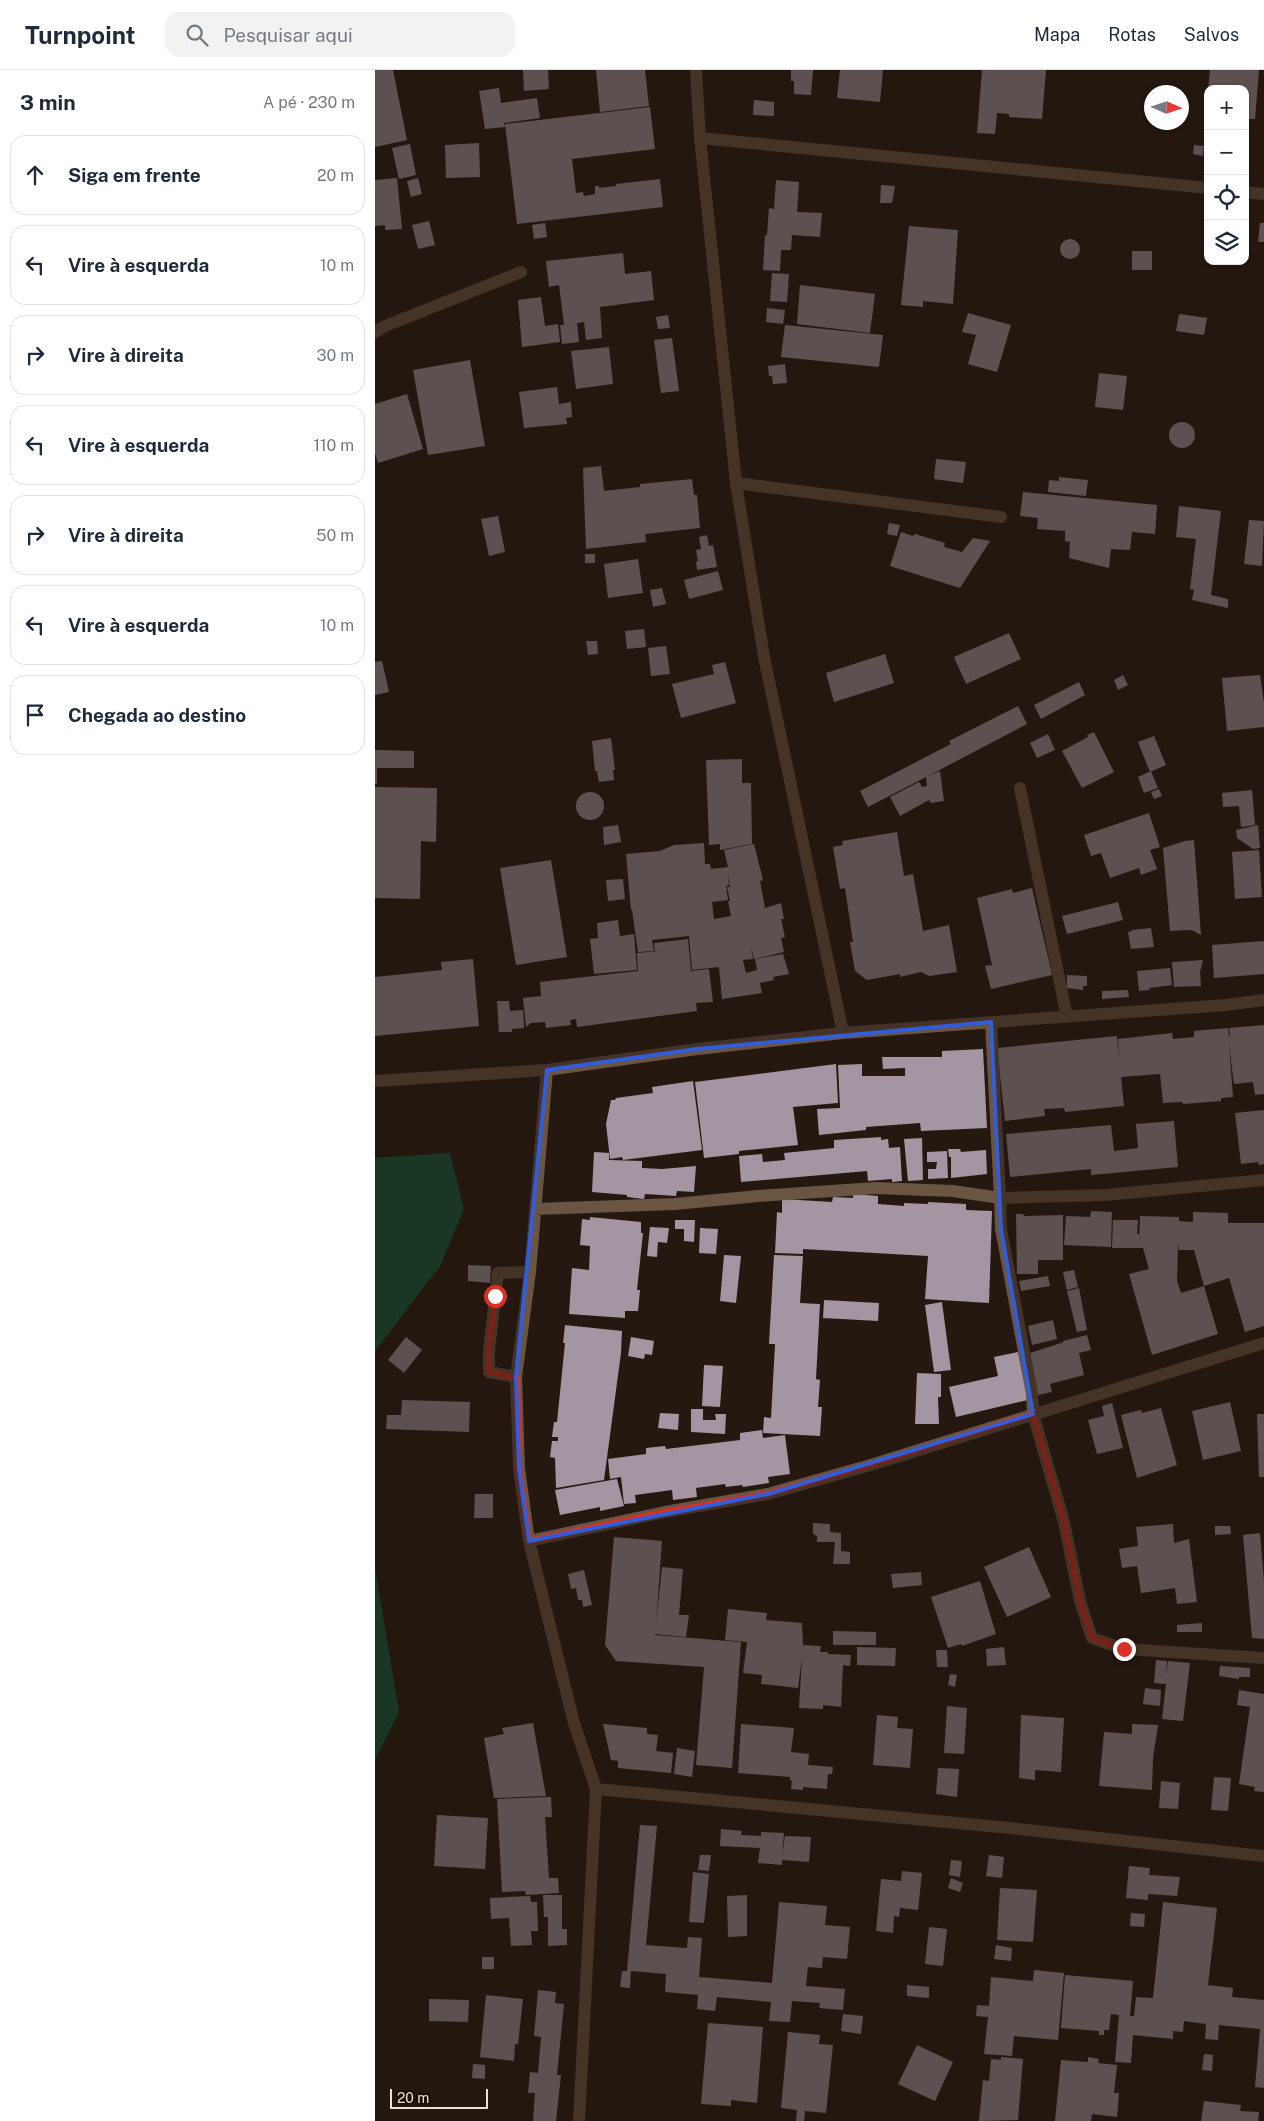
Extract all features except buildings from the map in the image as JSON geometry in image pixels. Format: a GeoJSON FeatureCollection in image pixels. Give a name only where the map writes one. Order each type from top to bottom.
{"type":"FeatureCollection","features":[{"type":"Feature","properties":{"kind":"street"},"geometry":{"type":"LineString","coordinates":[[696,70],[700,138],[737,483],[764,657],[843,1033]]}},
{"type":"Feature","properties":{"kind":"street"},"geometry":{"type":"LineString","coordinates":[[700,138],[1204,188]]}},
{"type":"Feature","properties":{"kind":"street"},"geometry":{"type":"LineString","coordinates":[[1249,192],[1264,194]]}},
{"type":"Feature","properties":{"kind":"street"},"geometry":{"type":"LineString","coordinates":[[375,332],[385,326],[521,272]]}},
{"type":"Feature","properties":{"kind":"street"},"geometry":{"type":"LineString","coordinates":[[737,483],[1001,517]]}},
{"type":"Feature","properties":{"kind":"street"},"geometry":{"type":"LineString","coordinates":[[1020,788],[1067,1017]]}},
{"type":"Feature","properties":{"kind":"street"},"geometry":{"type":"LineString","coordinates":[[375,1081],[547,1070],[697,1049],[843,1033],[1226,1005],[1264,1000]]}},
{"type":"Feature","properties":{"kind":"street"},"geometry":{"type":"LineString","coordinates":[[991,1022],[1001,1229],[1032,1394],[1033,1414],[1064,1522],[1080,1601],[1092,1638],[1124,1649],[1264,1658]]}},
{"type":"Feature","properties":{"kind":"street"},"geometry":{"type":"LineString","coordinates":[[547,1070],[530,1272],[517,1378],[519,1468],[529,1541],[574,1723],[596,1789],[579,2121]]}},
{"type":"Feature","properties":{"kind":"street"},"geometry":{"type":"LineString","coordinates":[[535,1209],[675,1204],[875,1188],[953,1191],[1000,1198],[1106,1195],[1264,1180]]}},
{"type":"Feature","properties":{"kind":"street"},"geometry":{"type":"LineString","coordinates":[[517,1378],[489,1372],[489,1350],[498,1273],[530,1272]]}},
{"type":"Feature","properties":{"kind":"street"},"geometry":{"type":"LineString","coordinates":[[529,1541],[665,1512],[768,1494],[874,1464],[1264,1343]]}},
{"type":"Feature","properties":{"kind":"street"},"geometry":{"type":"LineString","coordinates":[[596,1789],[1000,1827],[1264,1856]]}},
{"type":"Feature","properties":{"kind":"highlighted area"},"geometry":{"type":"Polygon","coordinates":[[[991,1022],[1001,1229],[1033,1414],[768,1494],[529,1541],[519,1468],[516,1377],[547,1070],[697,1049],[991,1022]]]}},
{"type":"Feature","properties":{"kind":"green space"},"geometry":{"type":"Polygon","coordinates":[[[450,1153],[464,1209],[440,1266],[375,1351],[375,1158],[450,1153]]]}},
{"type":"Feature","properties":{"kind":"green space"},"geometry":{"type":"Polygon","coordinates":[[[375,1568],[399,1712],[375,1760],[375,1568]]]}},
{"type":"Feature","properties":{"kind":"route"},"geometry":{"type":"LineString","coordinates":[[495,1296],[489,1350],[489,1372],[517,1378],[519,1468],[529,1541],[665,1512],[768,1494],[874,1464],[1033,1414],[1064,1522],[1080,1601],[1092,1638],[1124,1649]]}}]}
